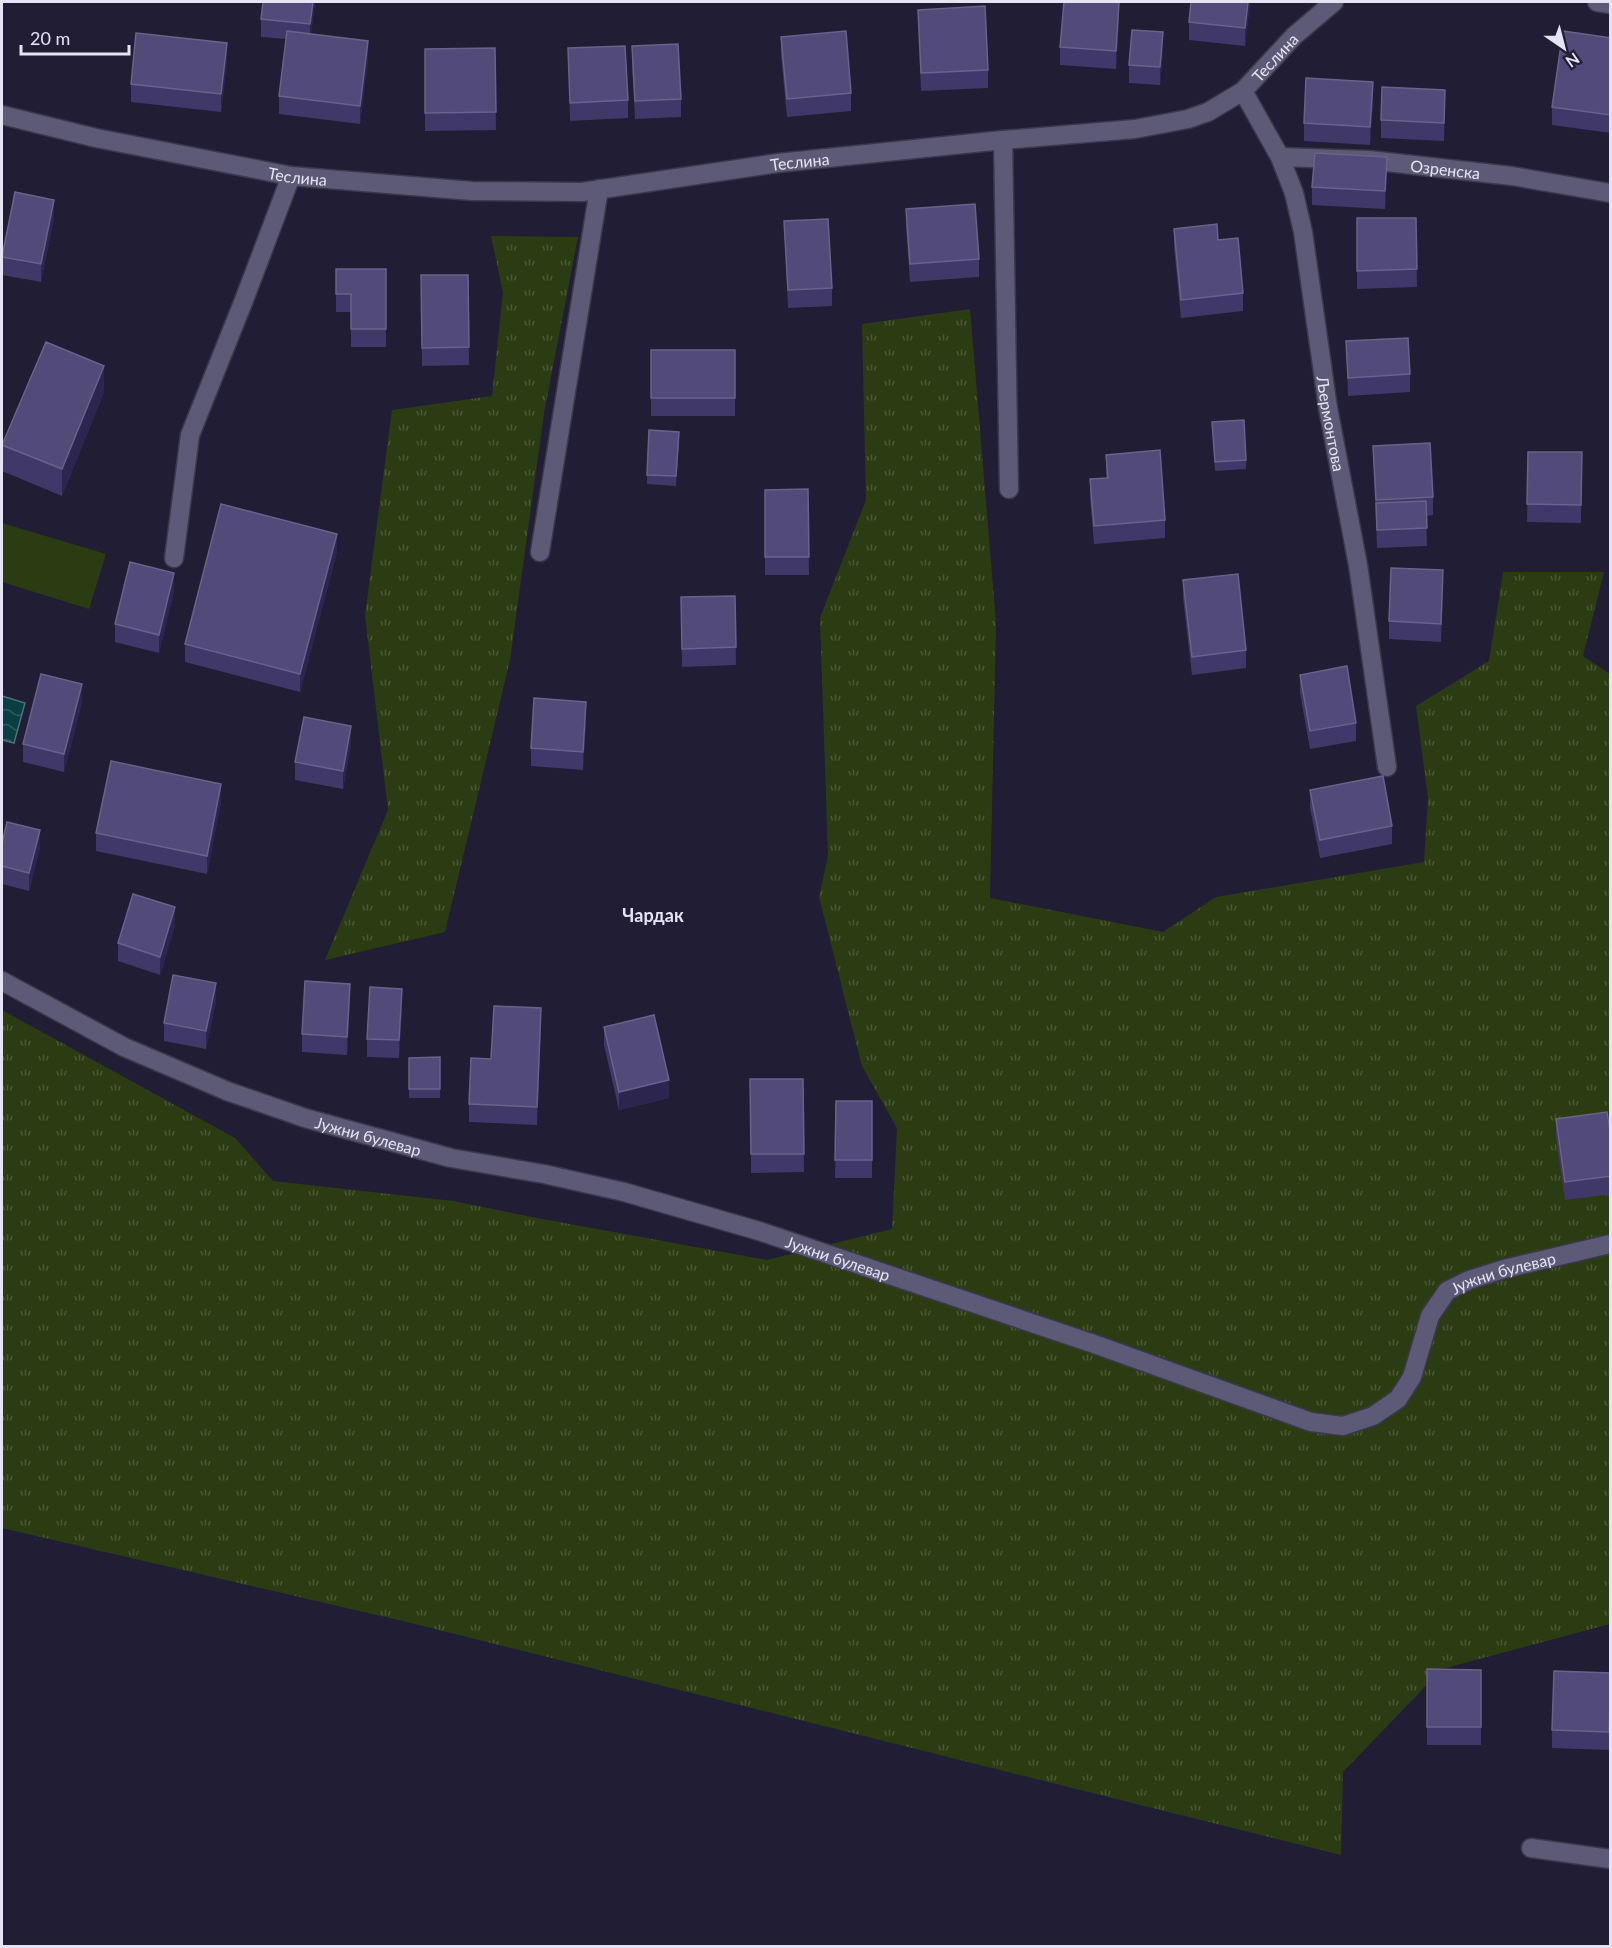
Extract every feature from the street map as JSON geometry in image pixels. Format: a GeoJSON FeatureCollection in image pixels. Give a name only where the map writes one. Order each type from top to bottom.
{"type":"FeatureCollection","features":[{"type":"Feature","properties":{"kind":"street","name":"Теслина"},"geometry":{"type":"LineString","coordinates":[[2,115],[96,138],[291,176],[472,191],[582,192],[778,163],[1135,129],[1178,121],[1208,112],[1244,91],[1294,36],[1334,2]]}},
{"type":"Feature","properties":{"kind":"street"},"geometry":{"type":"LineString","coordinates":[[1597,2],[1611,4]]}},
{"type":"Feature","properties":{"kind":"street","name":"Љермонтова"},"geometry":{"type":"LineString","coordinates":[[1244,91],[1280,157],[1294,193],[1304,232],[1328,408],[1358,565],[1388,767]]}},
{"type":"Feature","properties":{"kind":"street"},"geometry":{"type":"LineString","coordinates":[[1003,140],[1009,489]]}},
{"type":"Feature","properties":{"kind":"street","name":"Озренска"},"geometry":{"type":"LineString","coordinates":[[1280,157],[1369,160],[1512,176],[1611,193]]}},
{"type":"Feature","properties":{"kind":"street"},"geometry":{"type":"LineString","coordinates":[[174,558],[190,435],[291,176]]}},
{"type":"Feature","properties":{"kind":"street"},"geometry":{"type":"LineString","coordinates":[[540,552],[599,189]]}},
{"type":"Feature","properties":{"kind":"street","name":"Јужни булевар"},"geometry":{"type":"LineString","coordinates":[[2,981],[124,1047],[227,1091],[305,1118],[451,1158],[544,1174],[624,1192],[759,1231],[1097,1345],[1311,1422],[1343,1426],[1373,1416],[1398,1399],[1412,1377],[1430,1316],[1447,1291],[1469,1280],[1504,1269],[1611,1244]]}},
{"type":"Feature","properties":{"kind":"street"},"geometry":{"type":"LineString","coordinates":[[1531,1848],[1611,1859]]}},
{"type":"Feature","properties":{"kind":"green space"},"geometry":{"type":"Polygon","coordinates":[[[491,236],[578,237],[544,413],[510,660],[445,932],[325,960],[388,810],[365,615],[392,410],[492,396],[503,293],[491,236]]]}},
{"type":"Feature","properties":{"kind":"green space"},"geometry":{"type":"Polygon","coordinates":[[[970,309],[996,623],[990,898],[1163,932],[1216,897],[1424,862],[1428,798],[1416,706],[1489,661],[1503,572],[1604,572],[1583,656],[1610,674],[1610,1624],[1442,1669],[1343,1772],[1341,1855],[407,1622],[2,1528],[2,1010],[235,1138],[273,1181],[453,1201],[767,1260],[892,1229],[897,1128],[862,1066],[819,897],[828,856],[820,618],[866,500],[862,324],[970,309]]]}},
{"type":"Feature","properties":{"kind":"green space"},"geometry":{"type":"Polygon","coordinates":[[[2,523],[106,554],[89,609],[2,582],[2,523]]]}},
{"type":"Feature","properties":{"kind":"water"},"geometry":{"type":"Polygon","coordinates":[[[2,696],[25,703],[14,743],[2,740],[2,696]]]}},
{"type":"Feature","properties":{"kind":"building"},"geometry":{"type":"Polygon","coordinates":[[[263,2],[313,2],[310,24],[261,19],[263,2]]]}},
{"type":"Feature","properties":{"kind":"building"},"geometry":{"type":"Polygon","coordinates":[[[1064,2],[1119,2],[1116,51],[1060,47],[1064,2]]]}},
{"type":"Feature","properties":{"kind":"building"},"geometry":{"type":"Polygon","coordinates":[[[1191,2],[1248,2],[1245,28],[1189,22],[1191,2]]]}},
{"type":"Feature","properties":{"kind":"building"},"geometry":{"type":"Polygon","coordinates":[[[985,6],[988,70],[921,73],[918,10],[985,6]]]}},
{"type":"Feature","properties":{"kind":"building"},"geometry":{"type":"Polygon","coordinates":[[[1132,30],[1163,32],[1160,67],[1129,65],[1132,30]]]}},
{"type":"Feature","properties":{"kind":"building"},"geometry":{"type":"Polygon","coordinates":[[[287,31],[368,41],[360,106],[279,96],[287,31]]]}},
{"type":"Feature","properties":{"kind":"building"},"geometry":{"type":"Polygon","coordinates":[[[846,31],[851,93],[787,99],[781,37],[846,31]]]}},
{"type":"Feature","properties":{"kind":"building"},"geometry":{"type":"Polygon","coordinates":[[[1563,31],[1611,38],[1611,115],[1552,107],[1563,31]]]}},
{"type":"Feature","properties":{"kind":"building"},"geometry":{"type":"Polygon","coordinates":[[[136,33],[227,43],[221,94],[131,84],[136,33]]]}},
{"type":"Feature","properties":{"kind":"building"},"geometry":{"type":"Polygon","coordinates":[[[678,44],[681,99],[635,101],[632,46],[678,44]]]}},
{"type":"Feature","properties":{"kind":"building"},"geometry":{"type":"Polygon","coordinates":[[[625,46],[628,100],[570,103],[568,48],[625,46]]]}},
{"type":"Feature","properties":{"kind":"building"},"geometry":{"type":"Polygon","coordinates":[[[495,48],[496,112],[425,113],[425,49],[495,48]]]}},
{"type":"Feature","properties":{"kind":"building"},"geometry":{"type":"Polygon","coordinates":[[[1306,78],[1373,82],[1370,127],[1304,123],[1306,78]]]}},
{"type":"Feature","properties":{"kind":"building"},"geometry":{"type":"Polygon","coordinates":[[[1382,87],[1445,90],[1444,123],[1381,120],[1382,87]]]}},
{"type":"Feature","properties":{"kind":"building"},"geometry":{"type":"Polygon","coordinates":[[[1315,153],[1387,157],[1385,191],[1312,187],[1315,153]]]}},
{"type":"Feature","properties":{"kind":"building"},"geometry":{"type":"Polygon","coordinates":[[[15,192],[54,200],[41,264],[2,257],[15,192]]]}},
{"type":"Feature","properties":{"kind":"building"},"geometry":{"type":"Polygon","coordinates":[[[975,204],[979,259],[910,264],[906,209],[975,204]]]}},
{"type":"Feature","properties":{"kind":"building"},"geometry":{"type":"Polygon","coordinates":[[[1357,218],[1416,218],[1417,269],[1357,271],[1357,218]]]}},
{"type":"Feature","properties":{"kind":"building"},"geometry":{"type":"Polygon","coordinates":[[[828,219],[832,288],[788,290],[784,221],[828,219]]]}},
{"type":"Feature","properties":{"kind":"building"},"geometry":{"type":"Polygon","coordinates":[[[1217,224],[1218,240],[1238,238],[1243,293],[1181,300],[1174,229],[1217,224]]]}},
{"type":"Feature","properties":{"kind":"building"},"geometry":{"type":"Polygon","coordinates":[[[336,269],[386,269],[386,329],[351,329],[351,294],[336,294],[336,269]]]}},
{"type":"Feature","properties":{"kind":"building"},"geometry":{"type":"Polygon","coordinates":[[[421,275],[468,275],[469,347],[422,348],[421,275]]]}},
{"type":"Feature","properties":{"kind":"building"},"geometry":{"type":"Polygon","coordinates":[[[1408,338],[1410,374],[1348,378],[1346,341],[1408,338]]]}},
{"type":"Feature","properties":{"kind":"building"},"geometry":{"type":"Polygon","coordinates":[[[46,342],[104,366],[62,469],[2,445],[46,342]]]}},
{"type":"Feature","properties":{"kind":"building"},"geometry":{"type":"Polygon","coordinates":[[[651,350],[735,350],[735,398],[651,398],[651,350]]]}},
{"type":"Feature","properties":{"kind":"building"},"geometry":{"type":"Polygon","coordinates":[[[1244,420],[1246,460],[1215,462],[1212,422],[1244,420]]]}},
{"type":"Feature","properties":{"kind":"building"},"geometry":{"type":"Polygon","coordinates":[[[649,430],[679,432],[676,476],[647,475],[649,430]]]}},
{"type":"Feature","properties":{"kind":"building"},"geometry":{"type":"Polygon","coordinates":[[[1430,443],[1433,497],[1376,500],[1373,446],[1430,443]]]}},
{"type":"Feature","properties":{"kind":"building"},"geometry":{"type":"Polygon","coordinates":[[[1160,450],[1165,520],[1094,526],[1090,479],[1108,478],[1106,455],[1160,450]]]}},
{"type":"Feature","properties":{"kind":"building"},"geometry":{"type":"Polygon","coordinates":[[[1528,452],[1582,452],[1581,505],[1527,504],[1528,452]]]}},
{"type":"Feature","properties":{"kind":"building"},"geometry":{"type":"Polygon","coordinates":[[[808,489],[809,557],[765,557],[765,490],[808,489]]]}},
{"type":"Feature","properties":{"kind":"building"},"geometry":{"type":"Polygon","coordinates":[[[1426,501],[1427,528],[1377,530],[1376,503],[1426,501]]]}},
{"type":"Feature","properties":{"kind":"building"},"geometry":{"type":"Polygon","coordinates":[[[221,504],[337,534],[300,674],[185,644],[221,504]]]}},
{"type":"Feature","properties":{"kind":"building"},"geometry":{"type":"Polygon","coordinates":[[[130,562],[174,573],[159,635],[115,624],[130,562]]]}},
{"type":"Feature","properties":{"kind":"building"},"geometry":{"type":"Polygon","coordinates":[[[1391,568],[1443,570],[1441,624],[1389,621],[1391,568]]]}},
{"type":"Feature","properties":{"kind":"building"},"geometry":{"type":"Polygon","coordinates":[[[1238,574],[1246,650],[1192,657],[1183,580],[1238,574]]]}},
{"type":"Feature","properties":{"kind":"building"},"geometry":{"type":"Polygon","coordinates":[[[735,596],[736,647],[682,649],[681,597],[735,596]]]}},
{"type":"Feature","properties":{"kind":"building"},"geometry":{"type":"Polygon","coordinates":[[[1347,666],[1356,723],[1310,731],[1300,675],[1347,666]]]}},
{"type":"Feature","properties":{"kind":"building"},"geometry":{"type":"Polygon","coordinates":[[[41,674],[82,684],[64,754],[23,744],[41,674]]]}},
{"type":"Feature","properties":{"kind":"building"},"geometry":{"type":"Polygon","coordinates":[[[534,698],[586,702],[583,752],[531,748],[534,698]]]}},
{"type":"Feature","properties":{"kind":"building"},"geometry":{"type":"Polygon","coordinates":[[[304,717],[351,726],[343,771],[295,762],[304,717]]]}},
{"type":"Feature","properties":{"kind":"building"},"geometry":{"type":"Polygon","coordinates":[[[111,761],[221,784],[207,856],[96,833],[111,761]]]}},
{"type":"Feature","properties":{"kind":"building"},"geometry":{"type":"Polygon","coordinates":[[[1383,776],[1392,826],[1320,840],[1310,790],[1383,776]]]}},
{"type":"Feature","properties":{"kind":"building"},"geometry":{"type":"Polygon","coordinates":[[[7,822],[40,830],[29,873],[2,866],[2,844],[7,822]]]}},
{"type":"Feature","properties":{"kind":"building"},"geometry":{"type":"Polygon","coordinates":[[[133,894],[175,907],[160,957],[118,943],[133,894]]]}},
{"type":"Feature","properties":{"kind":"building"},"geometry":{"type":"Polygon","coordinates":[[[173,975],[216,983],[206,1031],[164,1023],[173,975]]]}},
{"type":"Feature","properties":{"kind":"building"},"geometry":{"type":"Polygon","coordinates":[[[305,981],[350,984],[347,1037],[302,1034],[305,981]]]}},
{"type":"Feature","properties":{"kind":"building"},"geometry":{"type":"Polygon","coordinates":[[[370,987],[402,989],[399,1040],[367,1039],[370,987]]]}},
{"type":"Feature","properties":{"kind":"building"},"geometry":{"type":"Polygon","coordinates":[[[494,1006],[541,1008],[537,1107],[469,1104],[471,1058],[491,1059],[494,1006]]]}},
{"type":"Feature","properties":{"kind":"building"},"geometry":{"type":"Polygon","coordinates":[[[654,1015],[669,1080],[619,1092],[604,1027],[654,1015]]]}},
{"type":"Feature","properties":{"kind":"building"},"geometry":{"type":"Polygon","coordinates":[[[440,1057],[440,1089],[409,1089],[409,1058],[440,1057]]]}},
{"type":"Feature","properties":{"kind":"building"},"geometry":{"type":"Polygon","coordinates":[[[750,1079],[803,1079],[804,1154],[751,1154],[750,1079]]]}},
{"type":"Feature","properties":{"kind":"building"},"geometry":{"type":"Polygon","coordinates":[[[836,1101],[872,1101],[872,1160],[835,1160],[836,1101]]]}},
{"type":"Feature","properties":{"kind":"building"},"geometry":{"type":"Polygon","coordinates":[[[1607,1112],[1611,1136],[1611,1176],[1565,1182],[1556,1119],[1607,1112]]]}},
{"type":"Feature","properties":{"kind":"building"},"geometry":{"type":"Polygon","coordinates":[[[1427,1669],[1481,1670],[1481,1727],[1427,1727],[1427,1669]]]}},
{"type":"Feature","properties":{"kind":"building"},"geometry":{"type":"Polygon","coordinates":[[[1554,1671],[1611,1673],[1609,1732],[1552,1730],[1554,1671]]]}},
{"type":"Feature","properties":{"kind":"district","name":"Чардак"},"geometry":{"type":"Point","coordinates":[653,915]}}]}
